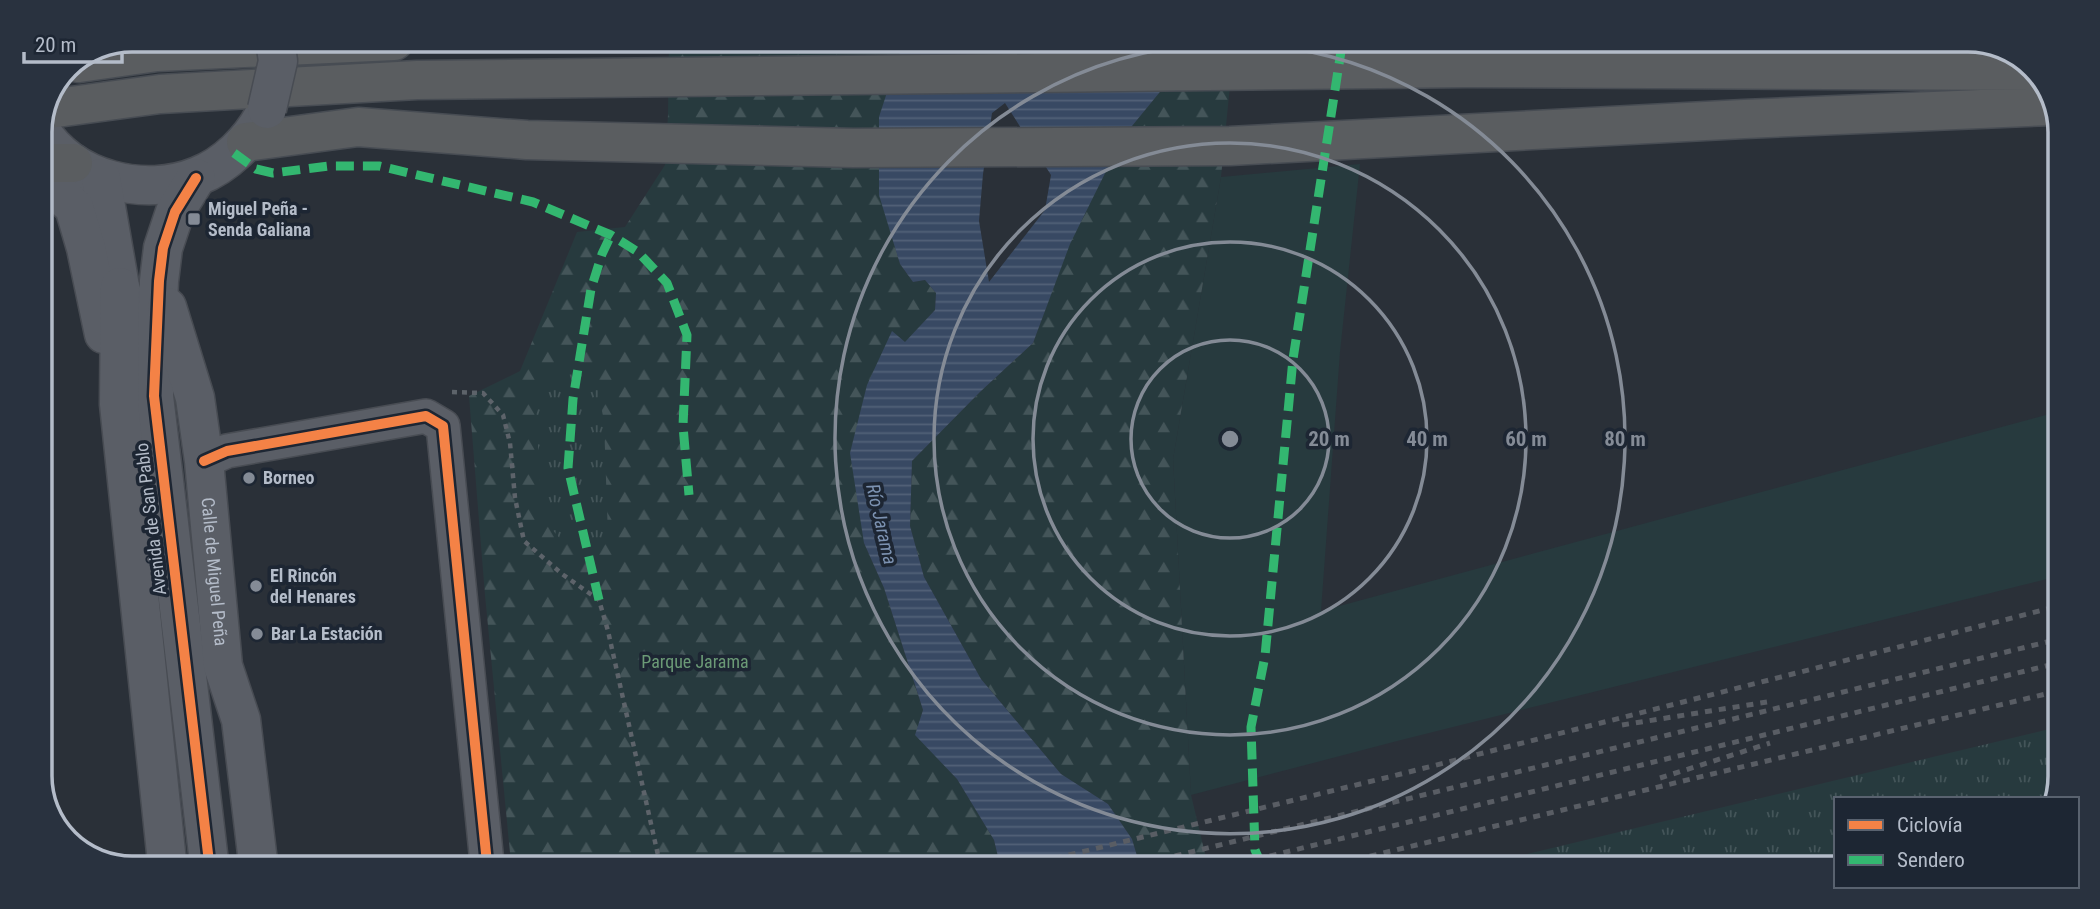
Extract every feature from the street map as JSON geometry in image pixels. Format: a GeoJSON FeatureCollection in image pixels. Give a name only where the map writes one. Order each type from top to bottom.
{"type":"FeatureCollection","features":[{"type":"Feature","properties":{"kind":"highway"},"geometry":{"type":"LineString","coordinates":[[100,60],[157,52]]}},
{"type":"Feature","properties":{"kind":"highway"},"geometry":{"type":"LineString","coordinates":[[58,146],[160,93],[417,80],[1466,68],[2018,71]]}},
{"type":"Feature","properties":{"kind":"highway"},"geometry":{"type":"LineString","coordinates":[[246,142],[358,127],[527,140],[853,148],[1230,146],[2043,106]]}},
{"type":"Feature","properties":{"kind":"street"},"geometry":{"type":"LineString","coordinates":[[58,146],[148,187],[196,177],[217,167],[246,142],[258,127],[267,109],[278,61],[277,52]]}},
{"type":"Feature","properties":{"kind":"street"},"geometry":{"type":"LineString","coordinates":[[58,146],[120,287],[136,400],[167,856]]}},
{"type":"Feature","properties":{"kind":"street","name":"Avenida de San Pablo"},"geometry":{"type":"LineString","coordinates":[[196,177],[175,212],[163,248],[136,400],[208,856]]}},
{"type":"Feature","properties":{"kind":"street"},"geometry":{"type":"LineString","coordinates":[[53,189],[74,207],[136,400]]}},
{"type":"Feature","properties":{"kind":"street","name":"Calle de Miguel Peña"},"geometry":{"type":"LineString","coordinates":[[159,281],[195,398],[204,461],[223,666],[241,720],[257,856]]}},
{"type":"Feature","properties":{"kind":"street"},"geometry":{"type":"LineString","coordinates":[[204,461],[227,452],[426,416],[443,426],[486,856]]}},
{"type":"Feature","properties":{"kind":"path"},"geometry":{"type":"LineString","coordinates":[[426,416],[434,398],[452,392],[483,393],[503,415],[510,443],[515,498],[524,541],[562,574],[599,600],[658,856]]}},
{"type":"Feature","properties":{"kind":"green space","name":"Parque Jarama"},"geometry":{"type":"Polygon","coordinates":[[[669,52],[1244,52],[1230,85],[1221,177],[1173,459],[1191,795],[1206,856],[1137,856],[1132,839],[1108,804],[1061,774],[981,679],[924,577],[910,526],[912,461],[1033,343],[1069,244],[1123,137],[1163,88],[1004,84],[891,231],[900,264],[913,282],[925,280],[936,293],[935,310],[905,343],[892,332],[864,543],[884,588],[923,710],[916,735],[957,779],[994,840],[998,856],[510,856],[469,396],[520,371],[577,232],[625,227],[665,165],[669,52]]]}},
{"type":"Feature","properties":{"kind":"green space"},"geometry":{"type":"Polygon","coordinates":[[[1360,164],[1340,352],[1321,611],[2047,415],[2048,579],[1191,795],[1173,459],[1221,177],[1360,164]]]}},
{"type":"Feature","properties":{"kind":"green space"},"geometry":{"type":"Polygon","coordinates":[[[562,365],[578,369],[596,381],[604,421],[608,537],[586,544],[563,542],[542,518],[536,410],[539,379],[562,365]]]}},
{"type":"Feature","properties":{"kind":"green space"},"geometry":{"type":"Polygon","coordinates":[[[2048,729],[2048,776],[2044,797],[1834,797],[1834,856],[1519,856],[2048,729]]]}},
{"type":"Feature","properties":{"kind":"water","name":"Río Jarama"},"geometry":{"type":"Polygon","coordinates":[[[900,52],[1166,52],[1164,87],[1123,137],[1070,244],[1033,343],[912,461],[910,526],[924,577],[981,679],[1061,774],[1108,804],[1132,839],[1137,856],[998,856],[994,840],[957,779],[915,735],[923,710],[884,588],[864,543],[850,453],[867,385],[892,331],[905,342],[935,310],[936,293],[925,280],[913,282],[900,264],[879,195],[879,117],[900,52]],[[1005,103],[992,113],[983,174],[979,221],[989,282],[1045,210],[1051,175],[1005,103]]]}},
{"type":"Feature","properties":{"kind":"railway"},"geometry":{"type":"LineString","coordinates":[[1065,856],[1401,774],[2048,609]]}},
{"type":"Feature","properties":{"kind":"railway"},"geometry":{"type":"LineString","coordinates":[[1175,856],[2048,642]]}},
{"type":"Feature","properties":{"kind":"railway"},"geometry":{"type":"LineString","coordinates":[[1270,856],[2048,666]]}},
{"type":"Feature","properties":{"kind":"railway"},"geometry":{"type":"LineString","coordinates":[[1371,856],[2048,693]]}},
{"type":"Feature","properties":{"kind":"railway"},"geometry":{"type":"LineString","coordinates":[[1622,725],[1767,702]]}},
{"type":"Feature","properties":{"kind":"railway"},"geometry":{"type":"LineString","coordinates":[[1660,778],[1770,743]]}},
{"type":"Feature","properties":{"kind":"marked path"},"geometry":{"type":"LineString","coordinates":[[1258,856],[1255,850],[1251,727],[1265,656],[1293,359],[1341,52]]}},
{"type":"Feature","properties":{"kind":"marked path"},"geometry":{"type":"LineString","coordinates":[[234,153],[256,169],[273,173],[329,166],[379,166],[533,202],[611,235],[638,252],[667,283],[687,335],[683,426],[689,495]]}},
{"type":"Feature","properties":{"kind":"marked path"},"geometry":{"type":"LineString","coordinates":[[599,600],[568,468],[573,399],[591,289],[611,235]]}},
{"type":"Feature","properties":{"kind":"cycle path"},"geometry":{"type":"LineString","coordinates":[[196,178],[175,212],[163,248],[154,396],[208,856]]}},
{"type":"Feature","properties":{"kind":"cycle path"},"geometry":{"type":"LineString","coordinates":[[204,461],[227,451],[426,416],[443,426],[486,856]]}},
{"type":"Feature","properties":{"kind":"place","name":"Miguel Peña - Senda Galiana"},"geometry":{"type":"Point","coordinates":[194,219]}},
{"type":"Feature","properties":{"kind":"place","name":"Borneo"},"geometry":{"type":"Point","coordinates":[249,478]}},
{"type":"Feature","properties":{"kind":"place","name":"El Rincón del Henares"},"geometry":{"type":"Point","coordinates":[256,586]}},
{"type":"Feature","properties":{"kind":"place","name":"Bar La Estación"},"geometry":{"type":"Point","coordinates":[257,634]}}]}
